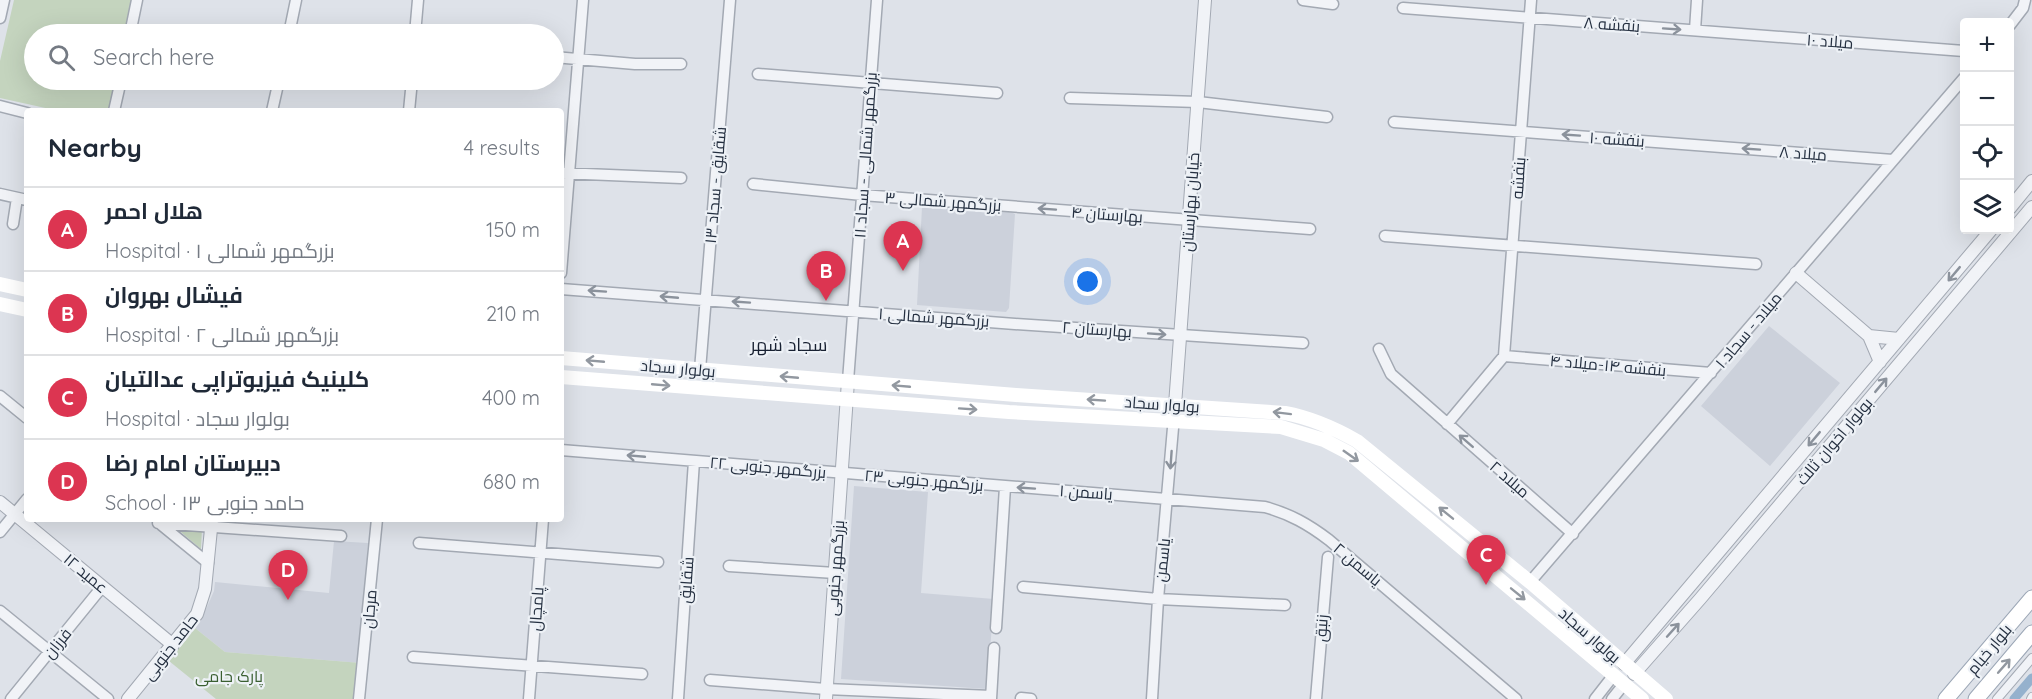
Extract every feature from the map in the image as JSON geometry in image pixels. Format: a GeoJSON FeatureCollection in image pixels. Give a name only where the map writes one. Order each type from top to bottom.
{"type":"FeatureCollection","features":[{"type":"Feature","properties":{"kind":"main road"},"geometry":{"type":"LineString","coordinates":[[0,284],[24,289]]}},
{"type":"Feature","properties":{"kind":"main road"},"geometry":{"type":"LineString","coordinates":[[0,304],[24,309]]}},
{"type":"Feature","properties":{"kind":"main road","name":"بولوار سجاد"},"geometry":{"type":"LineString","coordinates":[[564,358],[1016,395],[1285,413],[1309,418],[1358,441],[1530,582],[1666,699]]}},
{"type":"Feature","properties":{"kind":"main road","name":"بولوار سجاد"},"geometry":{"type":"LineString","coordinates":[[564,377],[847,400],[1281,427],[1324,440],[1348,453],[1642,699]]}},
{"type":"Feature","properties":{"kind":"main road","name":"بلوار خیام"},"geometry":{"type":"LineString","coordinates":[[1946,699],[2032,598]]}},
{"type":"Feature","properties":{"kind":"main road","name":"بلوار خیام"},"geometry":{"type":"LineString","coordinates":[[1976,699],[2032,633]]}},
{"type":"Feature","properties":{"kind":"main road"},"geometry":{"type":"LineString","coordinates":[[1619,680],[1629,669]]}},
{"type":"Feature","properties":{"kind":"street"},"geometry":{"type":"LineString","coordinates":[[0,18],[4,0]]}},
{"type":"Feature","properties":{"kind":"street"},"geometry":{"type":"LineString","coordinates":[[132,24],[137,0]]}},
{"type":"Feature","properties":{"kind":"street"},"geometry":{"type":"LineString","coordinates":[[291,24],[295,0]]}},
{"type":"Feature","properties":{"kind":"street"},"geometry":{"type":"LineString","coordinates":[[416,24],[418,0]]}},
{"type":"Feature","properties":{"kind":"street"},"geometry":{"type":"LineString","coordinates":[[564,198],[583,0]]}},
{"type":"Feature","properties":{"kind":"street","name":"شقایق - سجاد ۱۳"},"geometry":{"type":"LineString","coordinates":[[700,370],[730,0]]}},
{"type":"Feature","properties":{"kind":"street","name":"بزرگمهر شمالی - سجاد ۱۱"},"geometry":{"type":"LineString","coordinates":[[848,381],[877,0]]}},
{"type":"Feature","properties":{"kind":"street","name":"خیابان بهارستان"},"geometry":{"type":"LineString","coordinates":[[1175,405],[1205,0]]}},
{"type":"Feature","properties":{"kind":"street"},"geometry":{"type":"LineString","coordinates":[[1303,0],[1333,4]]}},
{"type":"Feature","properties":{"kind":"street","name":"بنفشه"},"geometry":{"type":"LineString","coordinates":[[1504,357],[1531,0]]}},
{"type":"Feature","properties":{"kind":"street"},"geometry":{"type":"LineString","coordinates":[[1695,30],[1697,0]]}},
{"type":"Feature","properties":{"kind":"street"},"geometry":{"type":"LineString","coordinates":[[2014,19],[2024,4]]}},
{"type":"Feature","properties":{"kind":"street","name":"بنفشه ۸"},"geometry":{"type":"LineString","coordinates":[[1403,8],[1695,30]]}},
{"type":"Feature","properties":{"kind":"street","name":"میلاد ۱۰"},"geometry":{"type":"LineString","coordinates":[[1695,30],[1960,51]]}},
{"type":"Feature","properties":{"kind":"street"},"geometry":{"type":"LineString","coordinates":[[564,58],[634,64],[681,64]]}},
{"type":"Feature","properties":{"kind":"street"},"geometry":{"type":"LineString","coordinates":[[758,74],[997,93]]}},
{"type":"Feature","properties":{"kind":"street","name":"میلاد - سجاد ۱"},"geometry":{"type":"LineString","coordinates":[[1530,582],[1960,84]]}},
{"type":"Feature","properties":{"kind":"street"},"geometry":{"type":"LineString","coordinates":[[115,108],[119,90]]}},
{"type":"Feature","properties":{"kind":"street"},"geometry":{"type":"LineString","coordinates":[[273,108],[277,90]]}},
{"type":"Feature","properties":{"kind":"street"},"geometry":{"type":"LineString","coordinates":[[409,108],[411,90]]}},
{"type":"Feature","properties":{"kind":"street"},"geometry":{"type":"LineString","coordinates":[[1070,98],[1198,102],[1327,117]]}},
{"type":"Feature","properties":{"kind":"street"},"geometry":{"type":"LineString","coordinates":[[0,106],[24,111]]}},
{"type":"Feature","properties":{"kind":"street","name":"بنفشه ۱۰"},"geometry":{"type":"LineString","coordinates":[[1394,122],[1713,146]]}},
{"type":"Feature","properties":{"kind":"street","name":"میلاد ۸"},"geometry":{"type":"LineString","coordinates":[[1713,146],[1893,160]]}},
{"type":"Feature","properties":{"kind":"street"},"geometry":{"type":"LineString","coordinates":[[565,173],[681,178]]}},
{"type":"Feature","properties":{"kind":"street"},"geometry":{"type":"LineString","coordinates":[[2014,203],[2032,181]]}},
{"type":"Feature","properties":{"kind":"street","name":"بزرگمهر شمالی ۳"},"geometry":{"type":"LineString","coordinates":[[753,184],[1024,207]]}},
{"type":"Feature","properties":{"kind":"street"},"geometry":{"type":"LineString","coordinates":[[0,194],[22,199],[13,224]]}},
{"type":"Feature","properties":{"kind":"street","name":"بهارستان ۴"},"geometry":{"type":"LineString","coordinates":[[1024,207],[1310,229]]}},
{"type":"Feature","properties":{"kind":"street","name":"بولوار اخوان ثالث"},"geometry":{"type":"LineString","coordinates":[[1629,669],[1708,590],[2032,207]]}},
{"type":"Feature","properties":{"kind":"street"},"geometry":{"type":"LineString","coordinates":[[1629,669],[1988,234]]}},
{"type":"Feature","properties":{"kind":"street"},"geometry":{"type":"LineString","coordinates":[[1385,236],[1756,264]]}},
{"type":"Feature","properties":{"kind":"street"},"geometry":{"type":"LineString","coordinates":[[1796,273],[1869,336],[1880,362]]}},
{"type":"Feature","properties":{"kind":"street","name":"بزرگمهر شمالی ۱"},"geometry":{"type":"LineString","coordinates":[[564,288],[1015,324]]}},
{"type":"Feature","properties":{"kind":"street","name":"بهارستان ۲"},"geometry":{"type":"LineString","coordinates":[[1015,324],[1303,343]]}},
{"type":"Feature","properties":{"kind":"street"},"geometry":{"type":"LineString","coordinates":[[1869,336],[1903,334],[1920,340]]}},
{"type":"Feature","properties":{"kind":"street","name":"میلاد ۲"},"geometry":{"type":"LineString","coordinates":[[1379,349],[1391,374],[1573,534]]}},
{"type":"Feature","properties":{"kind":"street"},"geometry":{"type":"LineString","coordinates":[[1447,424],[1504,357]]}},
{"type":"Feature","properties":{"kind":"street","name":"بنفشه ۱۴-میلاد ۴"},"geometry":{"type":"LineString","coordinates":[[1504,357],[1712,373]]}},
{"type":"Feature","properties":{"kind":"street","name":"بزرگمهر جنوبی"},"geometry":{"type":"LineString","coordinates":[[826,694],[848,381]]}},
{"type":"Feature","properties":{"kind":"street"},"geometry":{"type":"LineString","coordinates":[[0,396],[24,416]]}},
{"type":"Feature","properties":{"kind":"street","name":"یاسمن"},"geometry":{"type":"LineString","coordinates":[[1152,699],[1158,599],[1175,405]]}},
{"type":"Feature","properties":{"kind":"street","name":"بزرگمهر جنوبی ۲۲"},"geometry":{"type":"LineString","coordinates":[[564,450],[842,473]]}},
{"type":"Feature","properties":{"kind":"street","name":"شقایق"},"geometry":{"type":"LineString","coordinates":[[678,699],[694,461]]}},
{"type":"Feature","properties":{"kind":"street","name":"بزرگمهر جنوبی ۲۳"},"geometry":{"type":"LineString","coordinates":[[842,473],[1005,487]]}},
{"type":"Feature","properties":{"kind":"street"},"geometry":{"type":"LineString","coordinates":[[996,628],[1005,487]]}},
{"type":"Feature","properties":{"kind":"street","name":"یاسمن ۱"},"geometry":{"type":"LineString","coordinates":[[1005,487],[1168,498]]}},
{"type":"Feature","properties":{"kind":"street","name":"یاسمن ۲"},"geometry":{"type":"LineString","coordinates":[[1168,498],[1265,507],[1287,513],[1308,524],[1516,699]]}},
{"type":"Feature","properties":{"kind":"street","name":"عمید ۱۲"},"geometry":{"type":"LineString","coordinates":[[0,502],[24,522]]}},
{"type":"Feature","properties":{"kind":"street"},"geometry":{"type":"LineString","coordinates":[[0,532],[24,503]]}},
{"type":"Feature","properties":{"kind":"street","name":"عمید ۱۲"},"geometry":{"type":"LineString","coordinates":[[25,522],[172,645]]}},
{"type":"Feature","properties":{"kind":"street"},"geometry":{"type":"LineString","coordinates":[[157,522],[208,563]]}},
{"type":"Feature","properties":{"kind":"street"},"geometry":{"type":"LineString","coordinates":[[212,522],[341,536]]}},
{"type":"Feature","properties":{"kind":"street","name":"حامد جنوبی"},"geometry":{"type":"LineString","coordinates":[[128,699],[197,614],[205,589],[212,522]]}},
{"type":"Feature","properties":{"kind":"street","name":"مرجان"},"geometry":{"type":"LineString","coordinates":[[359,699],[377,522]]}},
{"type":"Feature","properties":{"kind":"street","name":"پامچال"},"geometry":{"type":"LineString","coordinates":[[529,699],[543,522]]}},
{"type":"Feature","properties":{"kind":"street"},"geometry":{"type":"LineString","coordinates":[[419,543],[658,562]]}},
{"type":"Feature","properties":{"kind":"street","name":"زنبق"},"geometry":{"type":"LineString","coordinates":[[1316,699],[1328,557]]}},
{"type":"Feature","properties":{"kind":"street"},"geometry":{"type":"LineString","coordinates":[[729,566],[835,573]]}},
{"type":"Feature","properties":{"kind":"street","name":"فرزان"},"geometry":{"type":"LineString","coordinates":[[11,699],[102,587]]}},
{"type":"Feature","properties":{"kind":"street"},"geometry":{"type":"LineString","coordinates":[[1023,587],[1158,599],[1285,605]]}},
{"type":"Feature","properties":{"kind":"street"},"geometry":{"type":"LineString","coordinates":[[3,613],[108,699]]}},
{"type":"Feature","properties":{"kind":"street"},"geometry":{"type":"LineString","coordinates":[[710,680],[826,694],[991,698],[994,648]]}},
{"type":"Feature","properties":{"kind":"street"},"geometry":{"type":"LineString","coordinates":[[413,657],[642,675]]}},
{"type":"Feature","properties":{"kind":"street"},"geometry":{"type":"LineString","coordinates":[[1997,699],[2032,658]]}},
{"type":"Feature","properties":{"kind":"street"},"geometry":{"type":"LineString","coordinates":[[1595,699],[1619,680]]}},
{"type":"Feature","properties":{"kind":"street"},"geometry":{"type":"LineString","coordinates":[[1612,699],[1619,680]]}},
{"type":"Feature","properties":{"kind":"shaded area"},"geometry":{"type":"Polygon","coordinates":[[[922,207],[1015,214],[1009,308],[1006,312],[917,305],[922,207]]]}},
{"type":"Feature","properties":{"kind":"shaded area"},"geometry":{"type":"Polygon","coordinates":[[[1769,326],[1840,383],[1770,466],[1701,406],[1769,326]]]}},
{"type":"Feature","properties":{"kind":"shaded area"},"geometry":{"type":"Polygon","coordinates":[[[854,486],[928,492],[921,593],[994,599],[987,689],[841,679],[854,486]]]}},
{"type":"Feature","properties":{"kind":"shaded area"},"geometry":{"type":"Polygon","coordinates":[[[334,541],[368,543],[361,663],[225,652],[195,628],[214,591],[215,582],[329,593],[334,541]]]}},
{"type":"Feature","properties":{"kind":"green space"},"geometry":{"type":"Polygon","coordinates":[[[14,0],[132,0],[127,24],[24,24],[24,90],[113,90],[109,108],[45,108],[0,98],[0,61],[14,0]]]}},
{"type":"Feature","properties":{"kind":"green space"},"geometry":{"type":"Polygon","coordinates":[[[175,527],[202,528],[201,549],[175,527]]]}},
{"type":"Feature","properties":{"kind":"green space","name":"پارک جامی"},"geometry":{"type":"Polygon","coordinates":[[[195,628],[225,652],[361,663],[355,699],[216,699],[169,661],[195,628]]]}},
{"type":"Feature","properties":{"kind":"waterway"},"geometry":{"type":"LineString","coordinates":[[2014,699],[2032,678]]}},
{"type":"Feature","properties":{"kind":"place","name":"هلال احمر"},"geometry":{"type":"Point","coordinates":[903,271]}},
{"type":"Feature","properties":{"kind":"place","name":"فیشال بهروان"},"geometry":{"type":"Point","coordinates":[826,301]}},
{"type":"Feature","properties":{"kind":"place","name":"کلینیک فیزیوتراپی عدالتیان"},"geometry":{"type":"Point","coordinates":[1486,585]}},
{"type":"Feature","properties":{"kind":"place","name":"دبیرستان امام رضا"},"geometry":{"type":"Point","coordinates":[288,600]}},
{"type":"Feature","properties":{"kind":"district","name":"سجاد شهر"},"geometry":{"type":"Point","coordinates":[789,344]}}]}
